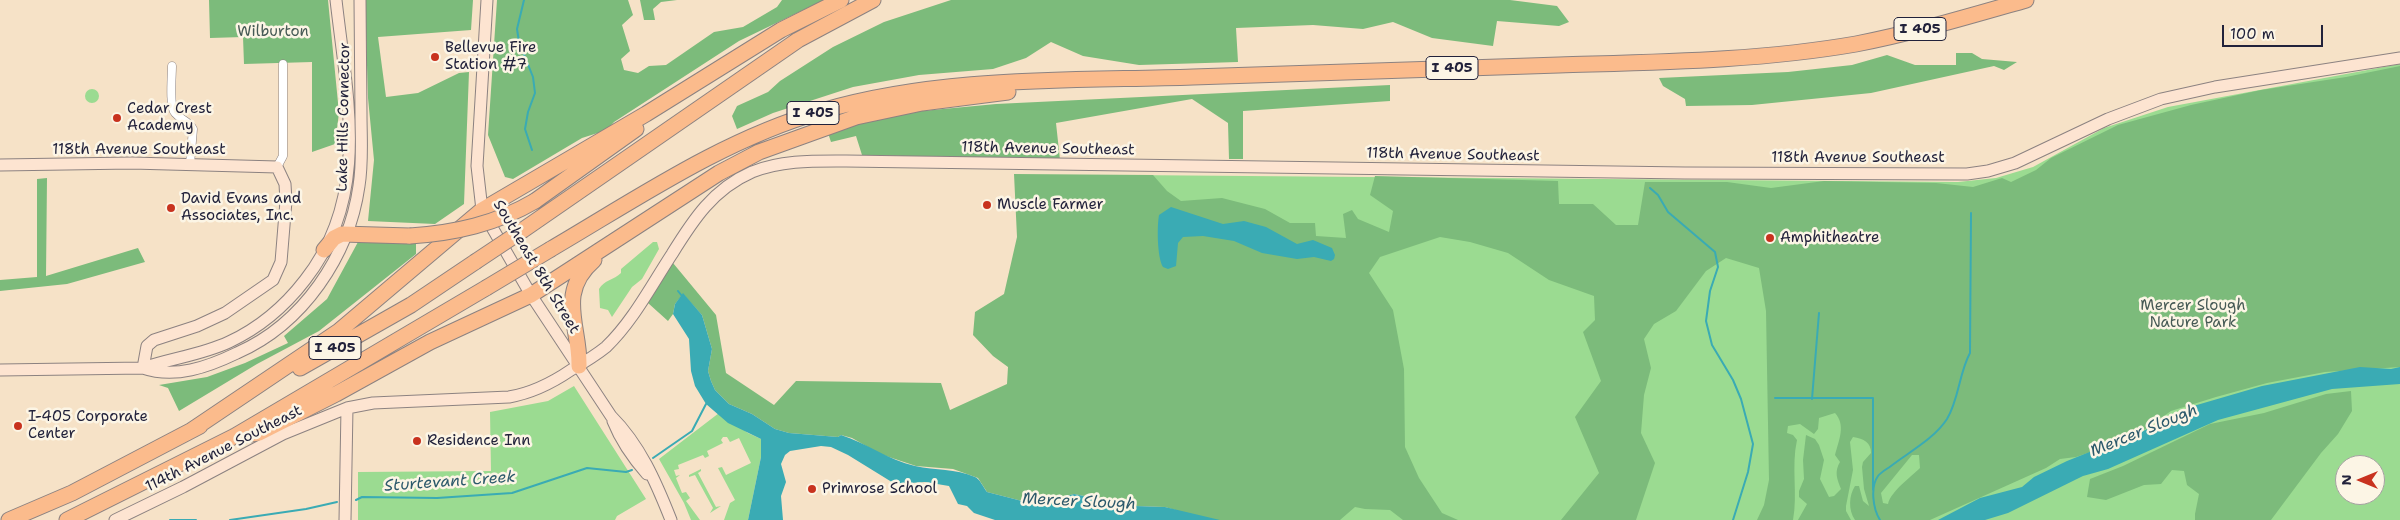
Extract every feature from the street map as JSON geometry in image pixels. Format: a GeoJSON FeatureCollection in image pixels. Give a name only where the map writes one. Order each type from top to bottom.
{"type":"FeatureCollection","features":[{"type":"Feature","properties":{"kind":"highway"},"geometry":{"type":"LineString","coordinates":[[192,430],[339,331],[482,210],[782,30],[841,0]]}},
{"type":"Feature","properties":{"kind":"highway","name":"I 405"},"geometry":{"type":"LineString","coordinates":[[9,520],[72,493],[192,430],[411,304],[523,230],[798,40],[873,0]]}},
{"type":"Feature","properties":{"kind":"highway","name":"I 405"},"geometry":{"type":"LineString","coordinates":[[67,520],[235,436],[718,152],[787,121],[822,110],[867,99],[909,92],[967,86],[1107,79],[1745,58],[1858,43],[2025,0]]}},
{"type":"Feature","properties":{"kind":"highway"},"geometry":{"type":"LineString","coordinates":[[235,436],[259,433],[336,394],[457,328],[531,295],[719,173],[759,152],[832,124],[892,108],[1107,79]]}},
{"type":"Feature","properties":{"kind":"highway"},"geometry":{"type":"LineString","coordinates":[[324,250],[334,238],[352,234],[410,236],[448,233],[494,221],[535,201],[701,80]]}},
{"type":"Feature","properties":{"kind":"highway"},"geometry":{"type":"LineString","coordinates":[[578,366],[578,340],[571,307],[575,286],[585,268],[626,233]]}},
{"type":"Feature","properties":{"kind":"highway"},"geometry":{"type":"LineString","coordinates":[[0,518],[28,512]]}},
{"type":"Feature","properties":{"kind":"street","name":"Lake Hills Connector"},"geometry":{"type":"LineString","coordinates":[[143,368],[157,363],[196,356],[248,332],[291,296],[311,272],[324,250],[341,210],[350,161],[348,116],[336,0]]}},
{"type":"Feature","properties":{"kind":"street","name":"Lake Hills Connector"},"geometry":{"type":"LineString","coordinates":[[143,368],[158,373],[185,371],[218,362],[255,344],[287,321],[314,292],[352,234],[361,171],[360,0]]}},
{"type":"Feature","properties":{"kind":"street","name":"Southeast 8th Street"},"geometry":{"type":"LineString","coordinates":[[487,0],[477,166],[482,210],[531,295],[611,416],[625,430],[642,454],[671,520]]}},
{"type":"Feature","properties":{"kind":"street","name":"118th Avenue Southeast"},"geometry":{"type":"LineString","coordinates":[[578,366],[605,347],[628,321],[690,223],[705,205],[723,189],[742,177],[761,169],[789,162],[1120,164],[1676,173],[1966,174],[1988,171],[2015,163],[2108,118],[2161,99],[2215,87],[2400,58]]}},
{"type":"Feature","properties":{"kind":"street"},"geometry":{"type":"LineString","coordinates":[[0,370],[143,368],[144,354],[147,346],[154,340],[197,326],[225,313],[273,280],[281,262],[286,201],[285,184],[277,167],[283,156],[283,64]]}},
{"type":"Feature","properties":{"kind":"street"},"geometry":{"type":"LineString","coordinates":[[172,66],[174,112],[191,124],[193,129],[190,164]]}},
{"type":"Feature","properties":{"kind":"street","name":"118th Avenue Southeast"},"geometry":{"type":"LineString","coordinates":[[0,165],[190,164],[277,167]]}},
{"type":"Feature","properties":{"kind":"street","name":"114th Avenue Southeast"},"geometry":{"type":"LineString","coordinates":[[115,520],[184,487],[283,434],[347,408],[373,403],[488,399],[521,395],[550,383],[578,366]]}},
{"type":"Feature","properties":{"kind":"street"},"geometry":{"type":"LineString","coordinates":[[345,520],[347,408]]}},
{"type":"Feature","properties":{"kind":"green space","name":"Wilburton"},"geometry":{"type":"Polygon","coordinates":[[[209,0],[328,0],[339,113],[335,144],[312,152],[312,62],[244,64],[243,37],[210,38],[209,0]]]}},
{"type":"Feature","properties":{"kind":"green space"},"geometry":{"type":"Polygon","coordinates":[[[365,0],[473,0],[471,30],[378,37],[386,97],[418,93],[459,73],[469,72],[464,204],[435,224],[368,221],[374,160],[368,98],[365,0]]]}},
{"type":"Feature","properties":{"kind":"green space"},"geometry":{"type":"Polygon","coordinates":[[[497,0],[628,0],[633,15],[622,25],[630,51],[621,59],[624,70],[638,73],[649,66],[666,65],[714,32],[743,27],[777,7],[782,0],[824,0],[739,41],[614,122],[607,130],[582,138],[513,179],[505,177],[488,135],[497,0]]]}},
{"type":"Feature","properties":{"kind":"green space"},"geometry":{"type":"Polygon","coordinates":[[[640,0],[677,0],[661,2],[653,9],[655,20],[644,20],[640,0]]]}},
{"type":"Feature","properties":{"kind":"green space"},"geometry":{"type":"Polygon","coordinates":[[[951,0],[1510,0],[1557,6],[1569,22],[1559,26],[1497,21],[1493,46],[1432,38],[1393,22],[1363,29],[1313,25],[1236,28],[1238,62],[1139,65],[1083,56],[1051,42],[1026,58],[993,69],[919,75],[853,87],[773,113],[737,129],[732,116],[737,106],[768,92],[780,81],[833,47],[884,22],[951,0]]]}},
{"type":"Feature","properties":{"kind":"green space"},"geometry":{"type":"Polygon","coordinates":[[[1956,53],[1972,53],[1982,59],[2017,62],[2004,70],[1994,66],[1871,93],[1752,105],[1686,106],[1685,99],[1663,86],[1659,78],[1788,72],[1852,65],[1887,55],[1915,65],[1956,65],[1956,53]]]}},
{"type":"Feature","properties":{"kind":"green space","name":"Mercer Slough Nature Park"},"geometry":{"type":"Polygon","coordinates":[[[2400,64],[2400,520],[1210,520],[1129,175],[1958,182],[1996,178],[2033,167],[2104,128],[2168,107],[2400,64]]]}},
{"type":"Feature","properties":{"kind":"green space","name":"Mercer Slough Nature Park"},"geometry":{"type":"Polygon","coordinates":[[[2400,66],[2400,367],[2325,372],[2267,383],[2171,411],[2147,428],[2119,442],[2076,457],[2060,459],[2046,468],[1930,520],[1855,520],[1851,512],[1850,503],[1851,494],[1855,486],[1859,486],[1863,501],[1869,506],[1864,489],[1862,467],[1863,462],[1871,453],[1870,446],[1866,442],[1853,437],[1850,442],[1853,470],[1846,506],[1846,511],[1851,520],[1798,520],[1807,504],[1799,497],[1799,491],[1804,479],[1803,460],[1806,435],[1815,439],[1819,445],[1824,460],[1820,479],[1829,497],[1834,496],[1841,489],[1837,479],[1840,462],[1835,455],[1841,428],[1835,413],[1819,418],[1818,429],[1814,434],[1800,424],[1788,426],[1787,433],[1793,435],[1797,440],[1793,520],[1757,520],[1764,505],[1769,480],[1766,311],[1759,268],[1726,258],[1706,271],[1676,311],[1654,324],[1644,339],[1651,368],[1644,395],[1641,433],[1655,463],[1636,520],[1561,520],[1599,473],[1575,417],[1601,381],[1583,332],[1595,320],[1594,296],[1549,280],[1508,253],[1470,242],[1440,237],[1380,257],[1369,273],[1393,310],[1404,369],[1405,447],[1419,478],[1442,513],[1458,520],[1403,520],[1390,510],[1355,507],[1340,520],[1209,520],[1165,507],[1135,506],[1074,494],[1047,501],[1022,501],[987,492],[978,478],[953,469],[916,466],[880,454],[852,438],[841,435],[838,437],[789,433],[775,429],[752,414],[729,404],[715,390],[711,381],[708,371],[712,349],[702,315],[683,294],[675,304],[673,314],[668,321],[648,303],[673,263],[716,315],[726,373],[774,405],[796,381],[941,383],[950,410],[1007,384],[1008,367],[993,356],[973,335],[975,312],[1004,294],[1017,237],[1014,174],[1153,175],[1167,191],[1181,201],[1222,198],[1265,209],[1290,223],[1315,223],[1316,236],[1346,238],[1343,214],[1352,210],[1358,219],[1389,232],[1393,211],[1370,195],[1375,176],[1558,181],[1559,204],[1593,204],[1616,225],[1638,225],[1645,182],[1727,182],[1771,188],[1824,181],[1936,183],[1973,187],[2002,178],[2011,182],[2036,170],[2051,158],[2118,125],[2191,105],[2261,90],[2346,77],[2400,66]],[[1912,455],[1881,493],[1883,503],[1888,504],[1897,489],[1920,468],[1919,455],[1912,455]]]}},
{"type":"Feature","properties":{"kind":"green space"},"geometry":{"type":"Polygon","coordinates":[[[1390,85],[1390,101],[1243,111],[1243,159],[1229,159],[1228,123],[1192,99],[1056,123],[1060,160],[862,155],[856,136],[831,142],[828,133],[869,121],[922,111],[996,104],[1390,85]]]}},
{"type":"Feature","properties":{"kind":"green space"},"geometry":{"type":"Polygon","coordinates":[[[89,89],[95,89],[99,96],[95,103],[89,103],[85,99],[85,93],[89,89]]]}},
{"type":"Feature","properties":{"kind":"green space"},"geometry":{"type":"Polygon","coordinates":[[[47,178],[46,276],[138,248],[145,262],[67,284],[0,291],[0,280],[37,277],[37,179],[47,178]]]}},
{"type":"Feature","properties":{"kind":"green space"},"geometry":{"type":"Polygon","coordinates":[[[358,242],[416,244],[416,254],[319,331],[257,364],[179,411],[168,388],[159,385],[207,377],[245,363],[288,343],[284,336],[327,299],[358,242]]]}},
{"type":"Feature","properties":{"kind":"green space"},"geometry":{"type":"Polygon","coordinates":[[[653,242],[657,242],[659,249],[642,279],[632,287],[612,317],[608,310],[600,308],[599,289],[621,273],[621,269],[653,242]]]}},
{"type":"Feature","properties":{"kind":"green space"},"geometry":{"type":"Polygon","coordinates":[[[574,386],[646,499],[617,516],[615,520],[358,520],[358,472],[491,471],[490,412],[548,401],[574,386]]]}},
{"type":"Feature","properties":{"kind":"green space"},"geometry":{"type":"Polygon","coordinates":[[[2351,391],[2352,411],[2338,434],[2321,453],[2271,520],[2195,520],[2199,494],[2187,485],[2184,471],[2172,470],[2161,484],[2144,485],[2106,500],[2087,497],[2090,479],[2123,466],[2210,424],[2264,413],[2326,394],[2351,391]]]}},
{"type":"Feature","properties":{"kind":"green space"},"geometry":{"type":"Polygon","coordinates":[[[719,413],[748,433],[761,439],[761,457],[748,520],[724,520],[730,503],[735,500],[718,468],[722,467],[726,475],[751,463],[739,438],[730,442],[727,437],[723,437],[721,440],[723,443],[707,451],[709,456],[705,458],[703,455],[678,465],[679,469],[674,470],[676,476],[680,475],[676,478],[682,493],[686,492],[690,498],[686,501],[700,520],[691,520],[684,503],[659,459],[719,413]]]}},
{"type":"Feature","properties":{"kind":"green space"},"geometry":{"type":"Polygon","coordinates":[[[701,469],[698,473],[716,507],[721,506],[710,513],[713,508],[695,475],[689,477],[689,475],[701,469]]]}},
{"type":"Feature","properties":{"kind":"water"},"geometry":{"type":"Polygon","coordinates":[[[1171,207],[1223,224],[1244,221],[1266,227],[1297,244],[1313,240],[1332,248],[1335,255],[1334,259],[1331,261],[1314,257],[1297,259],[1262,253],[1234,241],[1203,236],[1183,237],[1178,243],[1176,266],[1168,269],[1163,267],[1161,262],[1158,226],[1159,215],[1171,207]]]}},
{"type":"Feature","properties":{"kind":"water","name":"Mercer Slough"},"geometry":{"type":"Polygon","coordinates":[[[683,293],[702,315],[712,349],[708,371],[715,390],[729,404],[752,414],[775,429],[789,433],[838,437],[841,435],[905,463],[923,468],[968,474],[978,479],[987,492],[1022,501],[1047,501],[1074,494],[1135,506],[1165,507],[1220,520],[995,520],[974,513],[967,506],[958,504],[949,486],[925,482],[895,484],[848,455],[831,447],[821,446],[790,451],[785,455],[781,464],[786,482],[781,496],[783,520],[748,520],[761,457],[761,439],[728,423],[706,404],[695,386],[691,371],[689,339],[673,314],[675,304],[683,293]]]}},
{"type":"Feature","properties":{"kind":"water","name":"Mercer Slough"},"geometry":{"type":"Polygon","coordinates":[[[2360,367],[2391,369],[2400,367],[2400,384],[2332,389],[2218,420],[2108,469],[2083,476],[2008,513],[1985,520],[1938,520],[1980,498],[2022,487],[2034,477],[2067,461],[2097,449],[2116,445],[2190,407],[2262,386],[2360,367]]]}},
{"type":"Feature","properties":{"kind":"waterway"},"geometry":{"type":"LineString","coordinates":[[524,0],[517,29],[519,42],[533,77],[535,93],[528,112],[525,129],[532,150]]}},
{"type":"Feature","properties":{"kind":"waterway"},"geometry":{"type":"LineString","coordinates":[[1650,188],[1658,195],[1668,212],[1715,252],[1718,267],[1710,291],[1706,321],[1712,345],[1733,380],[1741,399],[1753,444],[1748,472],[1733,520]]}},
{"type":"Feature","properties":{"kind":"waterway"},"geometry":{"type":"LineString","coordinates":[[1880,520],[1873,498],[1874,486],[1878,476],[1928,439],[1942,426],[1951,411],[1963,369],[1970,353],[1971,213]]}},
{"type":"Feature","properties":{"kind":"waterway"},"geometry":{"type":"LineString","coordinates":[[678,291],[682,296]]}},
{"type":"Feature","properties":{"kind":"waterway"},"geometry":{"type":"LineString","coordinates":[[1812,399],[1819,313]]}},
{"type":"Feature","properties":{"kind":"waterway"},"geometry":{"type":"LineString","coordinates":[[1775,398],[1873,398],[1873,490]]}},
{"type":"Feature","properties":{"kind":"waterway","name":"Sturtevant Creek"},"geometry":{"type":"LineString","coordinates":[[653,458],[692,431],[706,404]]}},
{"type":"Feature","properties":{"kind":"waterway","name":"Sturtevant Creek"},"geometry":{"type":"LineString","coordinates":[[356,500],[362,497],[437,498],[512,493],[587,468],[626,472],[632,470]]}},
{"type":"Feature","properties":{"kind":"waterway","name":"Sturtevant Creek"},"geometry":{"type":"LineString","coordinates":[[230,520],[306,509],[337,502]]}},
{"type":"Feature","properties":{"kind":"waterway","name":"Sturtevant Creek"},"geometry":{"type":"LineString","coordinates":[[170,520],[196,520]]}},
{"type":"Feature","properties":{"kind":"place","name":"Bellevue Fire Station #7"},"geometry":{"type":"Point","coordinates":[435,57]}},
{"type":"Feature","properties":{"kind":"place","name":"Cedar Crest Academy"},"geometry":{"type":"Point","coordinates":[117,118]}},
{"type":"Feature","properties":{"kind":"place","name":"Muscle Farmer"},"geometry":{"type":"Point","coordinates":[987,205]}},
{"type":"Feature","properties":{"kind":"place","name":"David Evans and Associates, Inc."},"geometry":{"type":"Point","coordinates":[171,208]}},
{"type":"Feature","properties":{"kind":"place","name":"Amphitheatre"},"geometry":{"type":"Point","coordinates":[1770,238]}},
{"type":"Feature","properties":{"kind":"place","name":"I-405 Corporate Center"},"geometry":{"type":"Point","coordinates":[18,426]}},
{"type":"Feature","properties":{"kind":"place","name":"Residence Inn"},"geometry":{"type":"Point","coordinates":[417,441]}},
{"type":"Feature","properties":{"kind":"place","name":"Primrose School"},"geometry":{"type":"Point","coordinates":[812,489]}}]}
